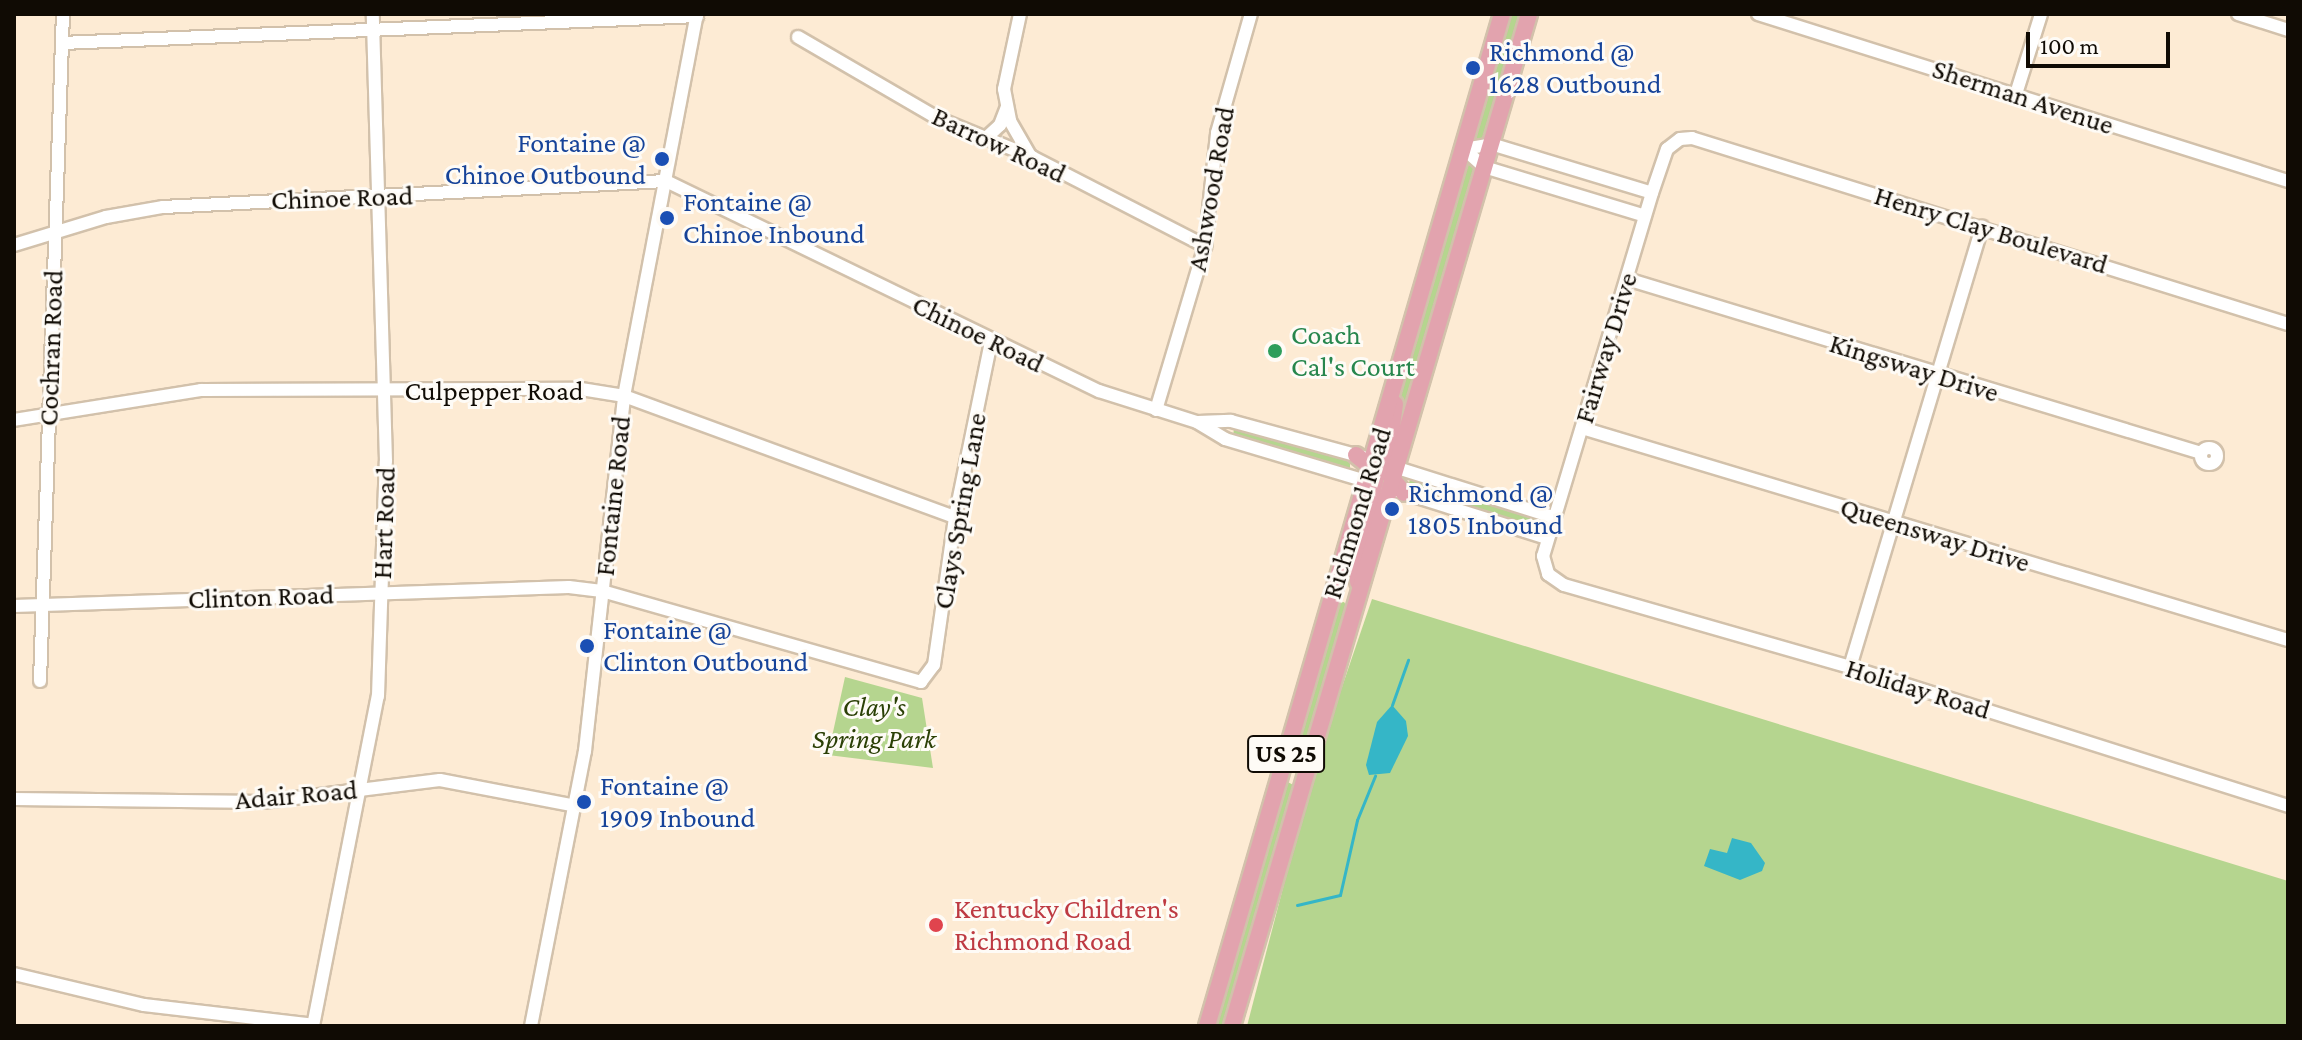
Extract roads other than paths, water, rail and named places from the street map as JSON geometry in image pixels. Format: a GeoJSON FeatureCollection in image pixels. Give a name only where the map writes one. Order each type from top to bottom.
{"type":"FeatureCollection","features":[{"type":"Feature","properties":{"kind":"main road"},"geometry":{"type":"LineString","coordinates":[[1381,474],[1397,374],[1502,14]]}},
{"type":"Feature","properties":{"kind":"main road","name":"Richmond Road"},"geometry":{"type":"LineString","coordinates":[[1207,1026],[1381,474],[1484,167],[1529,14]]}},
{"type":"Feature","properties":{"kind":"main road","name":"Richmond Road"},"geometry":{"type":"LineString","coordinates":[[1232,1026],[1358,600],[1381,474]]}},
{"type":"Feature","properties":{"kind":"street","name":"Cochran Road"},"geometry":{"type":"LineString","coordinates":[[40,681],[63,14]]}},
{"type":"Feature","properties":{"kind":"street","name":"Hart Road"},"geometry":{"type":"LineString","coordinates":[[313,1025],[378,696],[385,390],[373,14]]}},
{"type":"Feature","properties":{"kind":"street"},"geometry":{"type":"LineString","coordinates":[[1020,14],[1005,75],[1007,107],[1018,139],[1032,157]]}},
{"type":"Feature","properties":{"kind":"street","name":"Ashwood Road"},"geometry":{"type":"LineString","coordinates":[[1156,410],[1205,246],[1217,133],[1251,14]]}},
{"type":"Feature","properties":{"kind":"street","name":"Sherman Avenue"},"geometry":{"type":"LineString","coordinates":[[1758,14],[2288,181]]}},
{"type":"Feature","properties":{"kind":"street"},"geometry":{"type":"LineString","coordinates":[[2016,94],[2041,14]]}},
{"type":"Feature","properties":{"kind":"street"},"geometry":{"type":"LineString","coordinates":[[2238,14],[2288,30]]}},
{"type":"Feature","properties":{"kind":"street"},"geometry":{"type":"LineString","coordinates":[[62,43],[697,15]]}},
{"type":"Feature","properties":{"kind":"street","name":"Fontaine Road"},"geometry":{"type":"LineString","coordinates":[[531,1026],[576,806],[624,396],[697,15]]}},
{"type":"Feature","properties":{"kind":"street","name":"Barrow Road"},"geometry":{"type":"LineString","coordinates":[[798,37],[937,118],[1032,157],[1205,246]]}},
{"type":"Feature","properties":{"kind":"street"},"geometry":{"type":"LineString","coordinates":[[986,138],[1000,125],[1007,107]]}},
{"type":"Feature","properties":{"kind":"street","name":"Fairway Drive"},"geometry":{"type":"LineString","coordinates":[[1549,575],[1543,556],[1547,538],[1652,193],[1671,144],[1692,138]]}},
{"type":"Feature","properties":{"kind":"street","name":"Henry Clay Boulevard"},"geometry":{"type":"LineString","coordinates":[[1692,138],[2288,324]]}},
{"type":"Feature","properties":{"kind":"street"},"geometry":{"type":"LineString","coordinates":[[1464,149],[1491,144],[1652,193]]}},
{"type":"Feature","properties":{"kind":"street"},"geometry":{"type":"LineString","coordinates":[[1464,149],[1484,167],[1645,216]]}},
{"type":"Feature","properties":{"kind":"street","name":"Chinoe Road"},"geometry":{"type":"LineString","coordinates":[[14,245],[163,207],[666,181],[991,342],[1099,391],[1197,422],[1225,439],[1381,474]]}},
{"type":"Feature","properties":{"kind":"street"},"geometry":{"type":"LineString","coordinates":[[1850,667],[1982,226]]}},
{"type":"Feature","properties":{"kind":"street","name":"Kingsway Drive"},"geometry":{"type":"LineString","coordinates":[[1627,279],[1937,376],[2201,453]]}},
{"type":"Feature","properties":{"kind":"street","name":"Clays Spring Lane"},"geometry":{"type":"LineString","coordinates":[[927,679],[935,660],[955,517],[991,342]]}},
{"type":"Feature","properties":{"kind":"street","name":"Culpepper Road"},"geometry":{"type":"LineString","coordinates":[[14,420],[201,390],[581,389],[624,396],[955,517]]}},
{"type":"Feature","properties":{"kind":"street","name":"Chinoe Road"},"geometry":{"type":"LineString","coordinates":[[1197,422],[1231,421],[1381,474]]}},
{"type":"Feature","properties":{"kind":"street","name":"Queensway Drive"},"geometry":{"type":"LineString","coordinates":[[1582,428],[2288,640]]}},
{"type":"Feature","properties":{"kind":"street"},"geometry":{"type":"LineString","coordinates":[[1381,474],[1553,517]]}},
{"type":"Feature","properties":{"kind":"street"},"geometry":{"type":"LineString","coordinates":[[1381,474],[1547,538]]}},
{"type":"Feature","properties":{"kind":"street","name":"Holiday Road"},"geometry":{"type":"LineString","coordinates":[[1549,575],[1564,585],[1850,667],[2288,806]]}},
{"type":"Feature","properties":{"kind":"street","name":"Clinton Road"},"geometry":{"type":"LineString","coordinates":[[14,606],[381,593],[602,591],[921,682],[927,679]]}},
{"type":"Feature","properties":{"kind":"street","name":"Adair Road"},"geometry":{"type":"LineString","coordinates":[[14,799],[263,802],[440,780],[576,806]]}},
{"type":"Feature","properties":{"kind":"street"},"geometry":{"type":"LineString","coordinates":[[14,974],[144,1005],[313,1025]]}},
{"type":"Feature","properties":{"kind":"water"},"geometry":{"type":"Polygon","coordinates":[[[1392,705],[1406,721],[1408,736],[1390,773],[1369,775],[1366,765],[1377,722],[1392,705]]]}},
{"type":"Feature","properties":{"kind":"water"},"geometry":{"type":"Polygon","coordinates":[[[1732,838],[1751,843],[1765,863],[1762,871],[1740,880],[1704,866],[1710,849],[1727,853],[1732,838]]]}},
{"type":"Feature","properties":{"kind":"waterway"},"geometry":{"type":"LineString","coordinates":[[1392,705],[1408,660]]}},
{"type":"Feature","properties":{"kind":"waterway"},"geometry":{"type":"LineString","coordinates":[[1297,905],[1340,895],[1357,820],[1375,776]]}},
{"type":"Feature","properties":{"kind":"place","name":"Richmond @ 1628 Outbound"},"geometry":{"type":"Point","coordinates":[1473,68]}},
{"type":"Feature","properties":{"kind":"place","name":"Fontaine @ Chinoe Outbound"},"geometry":{"type":"Point","coordinates":[662,159]}},
{"type":"Feature","properties":{"kind":"place","name":"Fontaine @ Chinoe Inbound"},"geometry":{"type":"Point","coordinates":[667,218]}},
{"type":"Feature","properties":{"kind":"place","name":"Coach Cal's Court"},"geometry":{"type":"Point","coordinates":[1275,351]}},
{"type":"Feature","properties":{"kind":"place","name":"Richmond @ 1805 Inbound"},"geometry":{"type":"Point","coordinates":[1392,509]}},
{"type":"Feature","properties":{"kind":"place","name":"Fontaine @ Clinton Outbound"},"geometry":{"type":"Point","coordinates":[587,646]}},
{"type":"Feature","properties":{"kind":"place","name":"Fontaine @ 1909 Inbound"},"geometry":{"type":"Point","coordinates":[584,802]}},
{"type":"Feature","properties":{"kind":"place","name":"Kentucky Children's Richmond Road"},"geometry":{"type":"Point","coordinates":[936,925]}},
{"type":"Feature","properties":{"kind":"park label","name":"Clay's Spring Park"},"geometry":{"type":"Point","coordinates":[874,723]}}]}
